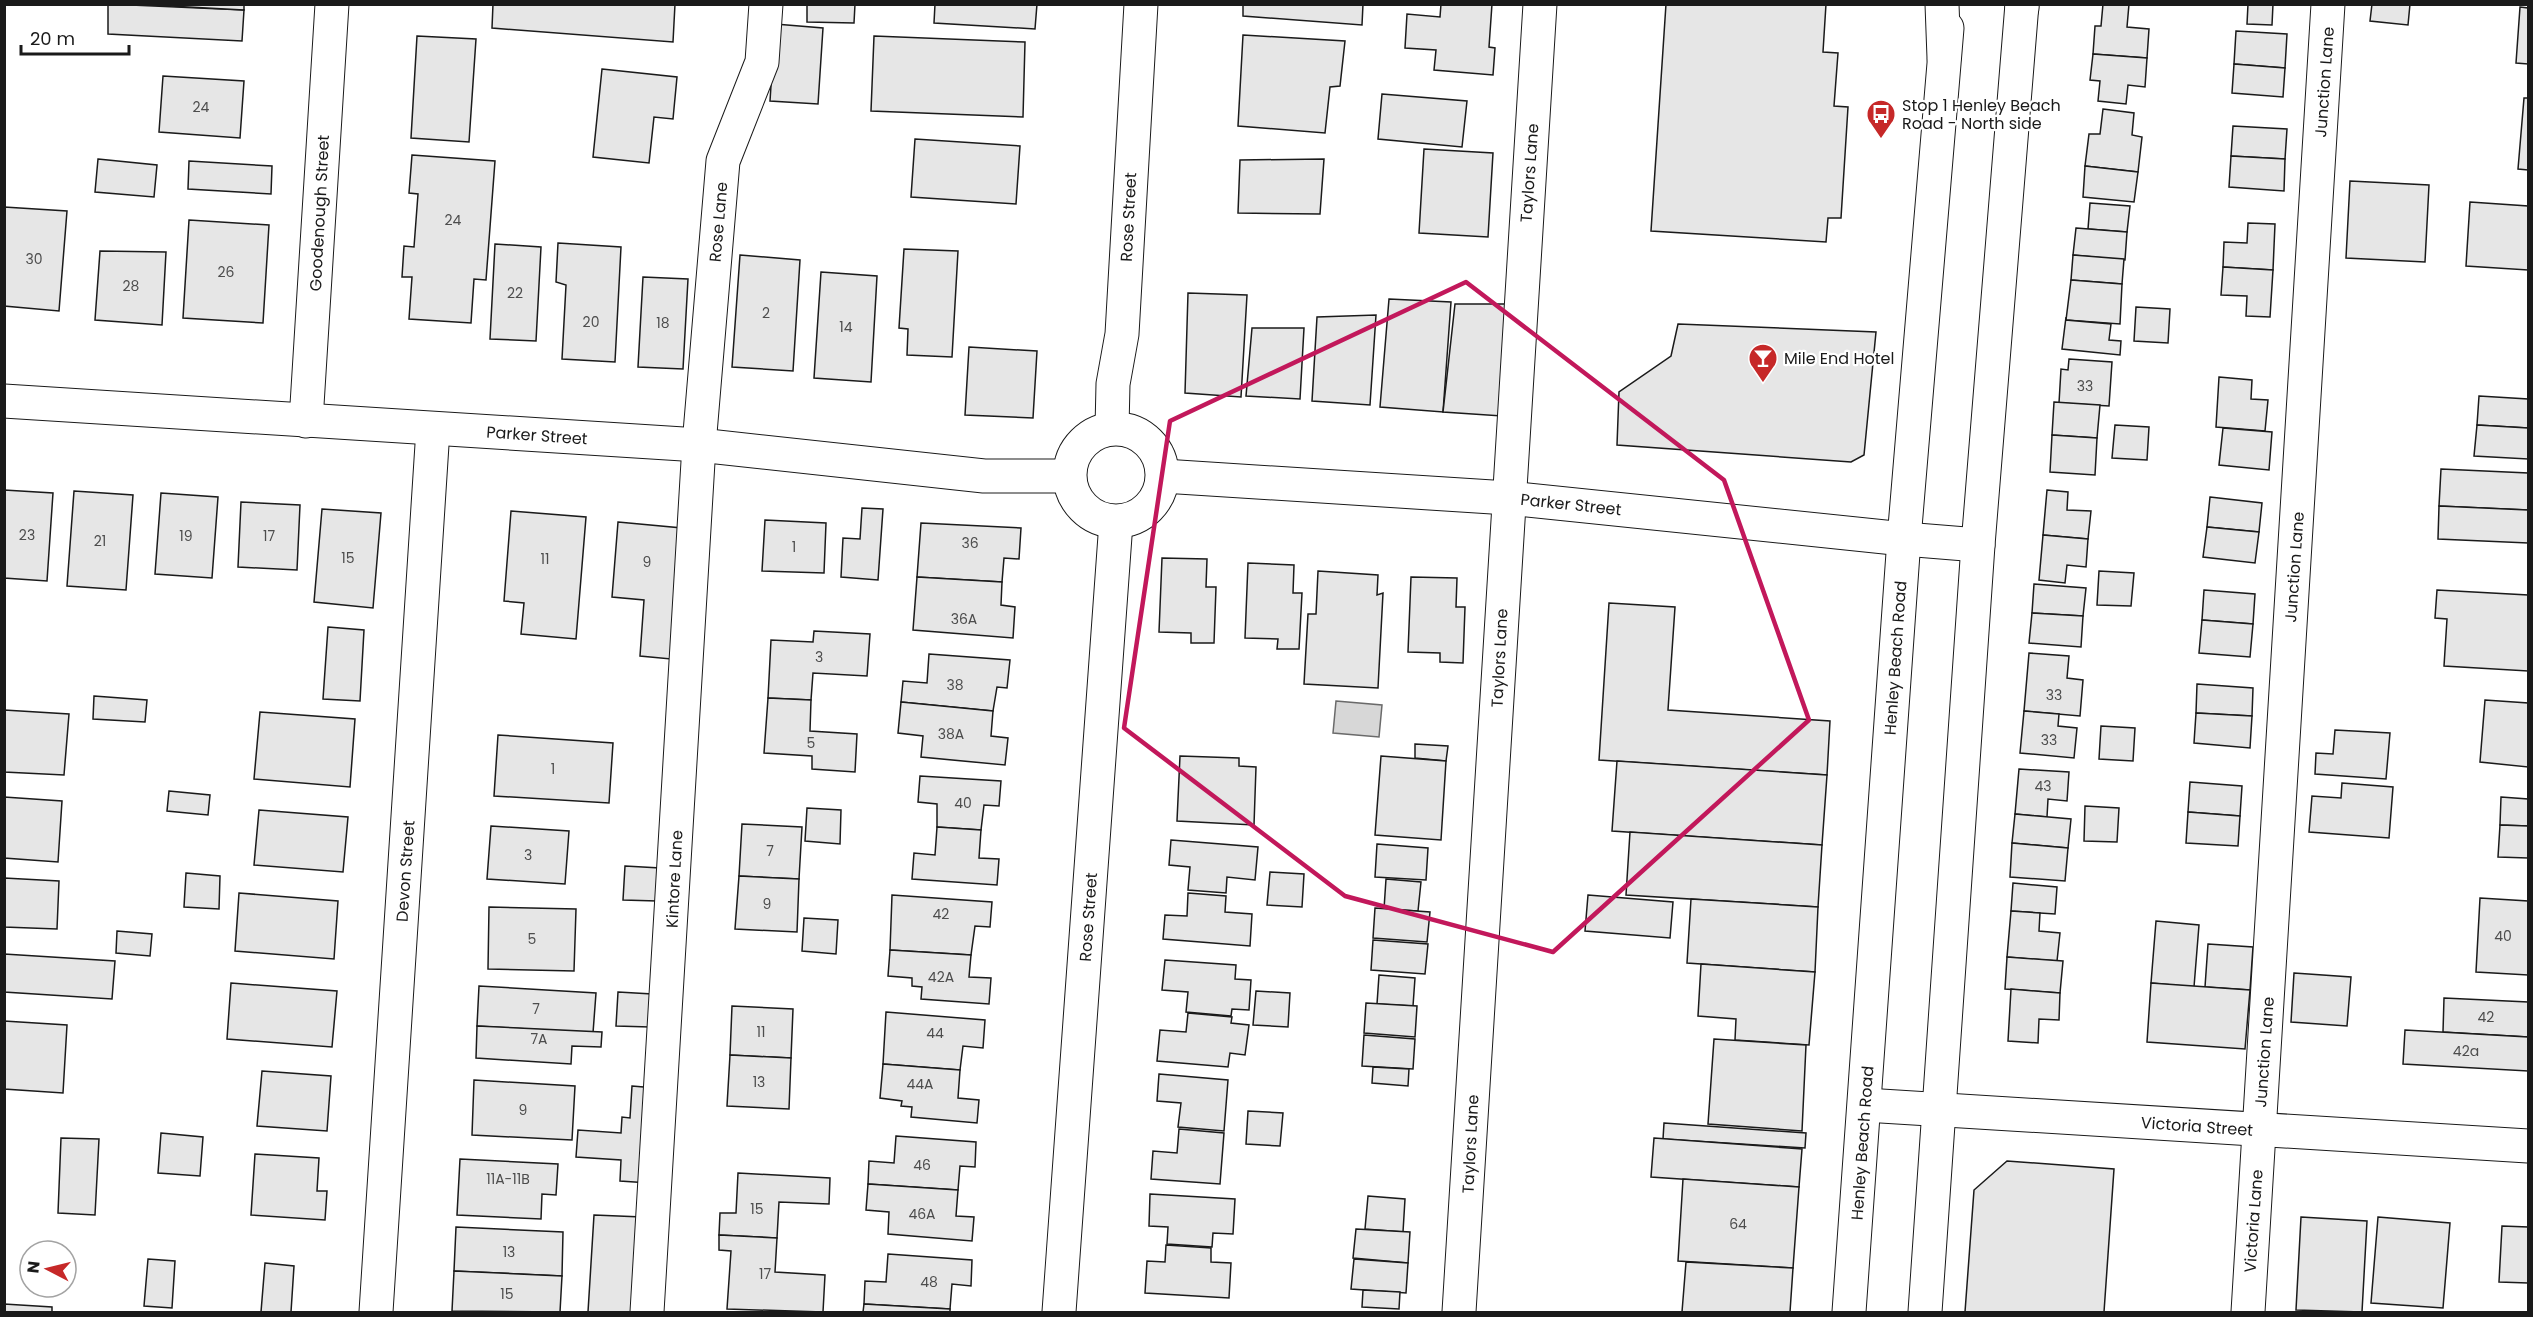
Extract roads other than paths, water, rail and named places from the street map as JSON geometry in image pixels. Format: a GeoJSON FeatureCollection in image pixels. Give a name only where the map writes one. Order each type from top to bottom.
{"type":"FeatureCollection","features":[{"type":"Feature","properties":{"kind":"main road","name":"Goodenough Street"},"geometry":{"type":"LineString","coordinates":[[306,421],[332,4]]}},
{"type":"Feature","properties":{"kind":"main road","name":"Rose Lane"},"geometry":{"type":"LineString","coordinates":[[699,445],[723,161],[762,62],[766,4]]}},
{"type":"Feature","properties":{"kind":"main road","name":"Rose Street"},"geometry":{"type":"LineString","coordinates":[[1112,428],[1113,384],[1122,334],[1141,4]]}},
{"type":"Feature","properties":{"kind":"main road","name":"Taylors Lane"},"geometry":{"type":"LineString","coordinates":[[1459,1312],[1540,4]]}},
{"type":"Feature","properties":{"kind":"main road"},"geometry":{"type":"LineString","coordinates":[[1942,4],[1944,58]]}},
{"type":"Feature","properties":{"kind":"main road","name":"Henley Beach Road"},"geometry":{"type":"LineString","coordinates":[[1849,1312],[1904,539],[1950,4]]}},
{"type":"Feature","properties":{"kind":"main road","name":"Junction Lane"},"geometry":{"type":"LineString","coordinates":[[2259,1129],[2328,4]]}},
{"type":"Feature","properties":{"kind":"main road"},"geometry":{"type":"LineString","coordinates":[[1925,1312],[1937,1110],[1978,545],[2022,6]]}},
{"type":"Feature","properties":{"kind":"main road","name":"Parker Street"},"geometry":{"type":"LineString","coordinates":[[4,401],[699,445],[984,476],[1069,476]]}},
{"type":"Feature","properties":{"kind":"main road"},"geometry":{"type":"LineString","coordinates":[[1112,428],[1127,429],[1145,439],[1157,452],[1162,476],[1159,493],[1143,513],[1132,519],[1116,522],[1098,518],[1081,506],[1073,492],[1069,476],[1078,447],[1095,433],[1112,428]]}},
{"type":"Feature","properties":{"kind":"main road","name":"Devon Street"},"geometry":{"type":"LineString","coordinates":[[376,1312],[433,429]]}},
{"type":"Feature","properties":{"kind":"main road","name":"Kintore Lane"},"geometry":{"type":"LineString","coordinates":[[647,1312],[699,445]]}},
{"type":"Feature","properties":{"kind":"main road","name":"Parker Street"},"geometry":{"type":"LineString","coordinates":[[1162,476],[1509,498],[1978,545]]}},
{"type":"Feature","properties":{"kind":"main road","name":"Rose Street"},"geometry":{"type":"LineString","coordinates":[[1059,1312],[1116,522]]}},
{"type":"Feature","properties":{"kind":"main road","name":"Victoria Street"},"geometry":{"type":"LineString","coordinates":[[1865,1106],[2529,1146]]}},
{"type":"Feature","properties":{"kind":"main road","name":"Victoria Lane"},"geometry":{"type":"LineString","coordinates":[[2248,1312],[2259,1129]]}},
{"type":"Feature","properties":{"kind":"place","name":"Stop 1 Henley Beach Road - North side"},"geometry":{"type":"Point","coordinates":[1881,140]}},
{"type":"Feature","properties":{"kind":"place","name":"Mile End Hotel"},"geometry":{"type":"Point","coordinates":[1763,384]}}]}
